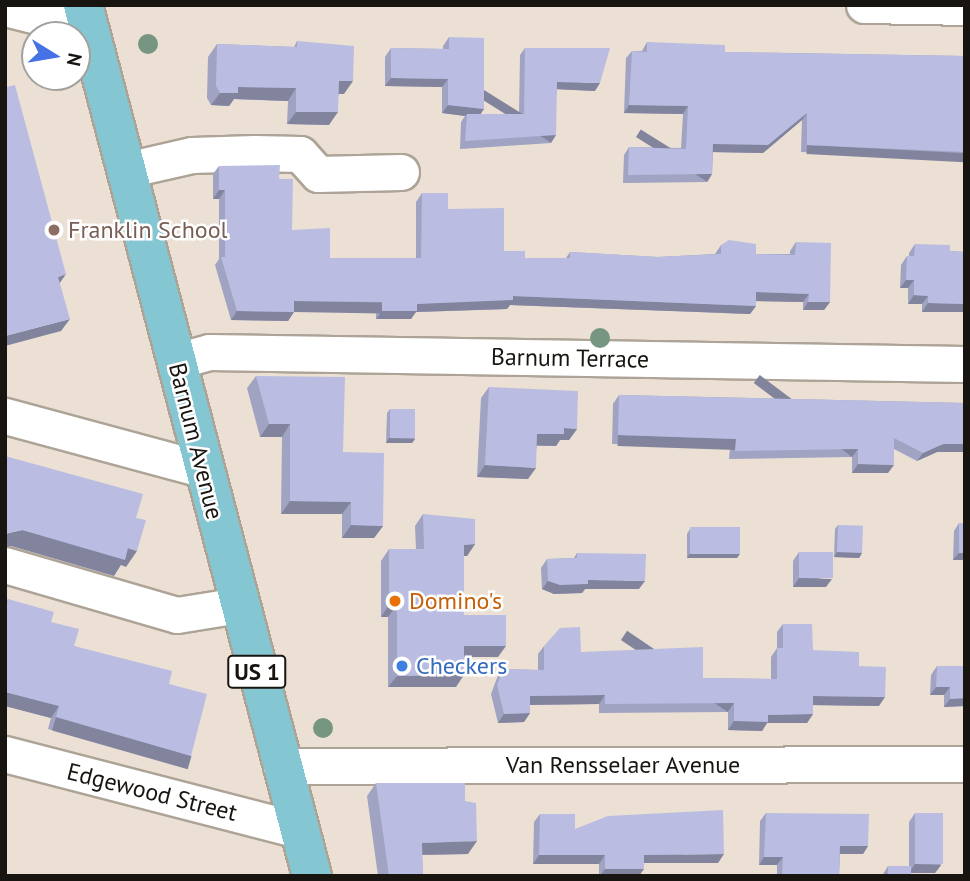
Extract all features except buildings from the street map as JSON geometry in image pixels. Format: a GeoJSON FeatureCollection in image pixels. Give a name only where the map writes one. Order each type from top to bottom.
{"type":"FeatureCollection","features":[{"type":"Feature","properties":{"kind":"main road","name":"Barnum Avenue"},"geometry":{"type":"LineString","coordinates":[[82,5],[202,469],[312,876]]}},
{"type":"Feature","properties":{"kind":"street"},"geometry":{"type":"LineString","coordinates":[[5,8],[40,17],[82,5]]}},
{"type":"Feature","properties":{"kind":"street"},"geometry":{"type":"LineString","coordinates":[[864,5],[965,7]]}},
{"type":"Feature","properties":{"kind":"street"},"geometry":{"type":"LineString","coordinates":[[126,170],[192,155],[254,153],[300,155],[318,174],[401,172]]}},
{"type":"Feature","properties":{"kind":"street","name":"Barnum Terrace"},"geometry":{"type":"LineString","coordinates":[[176,361],[209,352],[965,364]]}},
{"type":"Feature","properties":{"kind":"street"},"geometry":{"type":"LineString","coordinates":[[5,416],[202,469]]}},
{"type":"Feature","properties":{"kind":"street"},"geometry":{"type":"LineString","coordinates":[[5,565],[177,615],[239,605]]}},
{"type":"Feature","properties":{"kind":"street","name":"Edgewood Street"},"geometry":{"type":"LineString","coordinates":[[5,754],[298,830]]}},
{"type":"Feature","properties":{"kind":"street","name":"Van Rensselaer Avenue"},"geometry":{"type":"LineString","coordinates":[[281,766],[965,764]]}},
{"type":"Feature","properties":{"kind":"place","name":"Franklin School"},"geometry":{"type":"Point","coordinates":[54,230]}},
{"type":"Feature","properties":{"kind":"place","name":"Domino's"},"geometry":{"type":"Point","coordinates":[395,601]}},
{"type":"Feature","properties":{"kind":"place","name":"Checkers"},"geometry":{"type":"Point","coordinates":[402,666]}}]}
